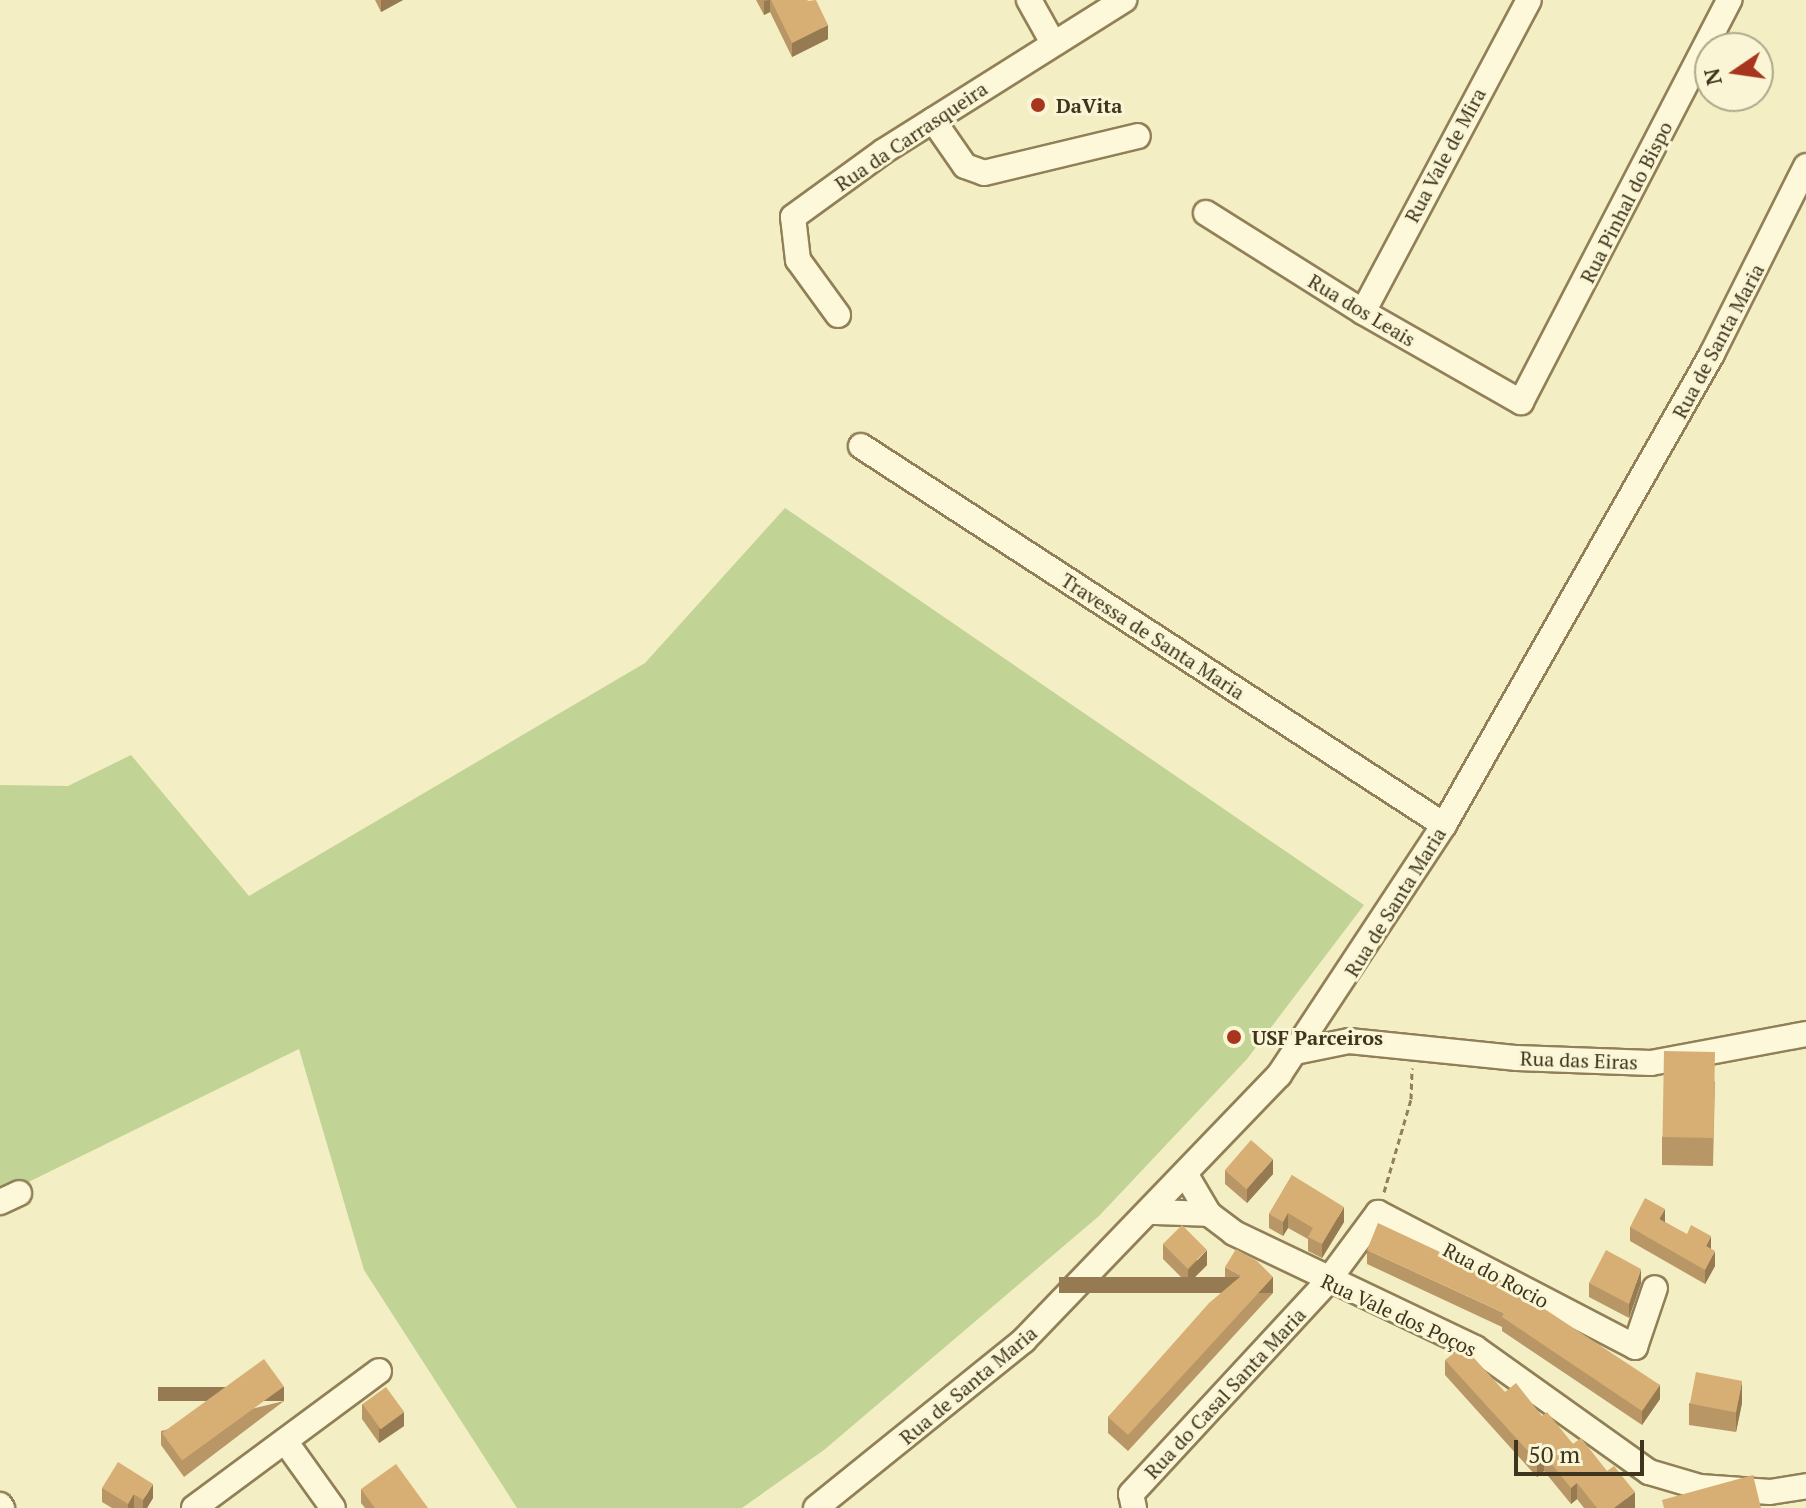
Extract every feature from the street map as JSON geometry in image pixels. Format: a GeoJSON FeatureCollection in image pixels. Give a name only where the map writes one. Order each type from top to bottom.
{"type":"FeatureCollection","features":[{"type":"Feature","properties":{"kind":"street"},"geometry":{"type":"LineString","coordinates":[[1029,0],[1053,43]]}},
{"type":"Feature","properties":{"kind":"street","name":"Rua da Carrasqueira"},"geometry":{"type":"LineString","coordinates":[[838,315],[798,260],[793,217],[933,120],[1124,0]]}},
{"type":"Feature","properties":{"kind":"street","name":"Rua Vale de Mira"},"geometry":{"type":"LineString","coordinates":[[1363,312],[1529,0]]}},
{"type":"Feature","properties":{"kind":"street","name":"Rua Pinhal do Bispo"},"geometry":{"type":"LineString","coordinates":[[1521,402],[1729,0]]}},
{"type":"Feature","properties":{"kind":"street"},"geometry":{"type":"LineString","coordinates":[[933,120],[965,166],[984,173],[1138,136]]}},
{"type":"Feature","properties":{"kind":"street","name":"Rua de Santa Maria"},"geometry":{"type":"LineString","coordinates":[[816,1508],[1024,1340],[1153,1212],[1295,1052],[1444,825],[1712,354],[1806,166]]}},
{"type":"Feature","properties":{"kind":"street","name":"Rua dos Leais"},"geometry":{"type":"LineString","coordinates":[[1206,213],[1363,312],[1521,402]]}},
{"type":"Feature","properties":{"kind":"street","name":"Travessa de Santa Maria"},"geometry":{"type":"LineString","coordinates":[[861,446],[1444,825]]}},
{"type":"Feature","properties":{"kind":"street"},"geometry":{"type":"LineString","coordinates":[[1319,1017],[1349,1041]]}},
{"type":"Feature","properties":{"kind":"street","name":"Rua das Eiras"},"geometry":{"type":"LineString","coordinates":[[1295,1052],[1349,1041],[1651,1063],[1806,1034]]}},
{"type":"Feature","properties":{"kind":"street","name":"Rua Vale dos Poços"},"geometry":{"type":"LineString","coordinates":[[1186,1175],[1209,1214],[1234,1233],[1327,1282],[1475,1348],[1649,1472],[1700,1487],[1771,1500],[1806,1486]]}},
{"type":"Feature","properties":{"kind":"street"},"geometry":{"type":"LineString","coordinates":[[1153,1212],[1209,1214]]}},
{"type":"Feature","properties":{"kind":"street"},"geometry":{"type":"LineString","coordinates":[[1327,1282],[1378,1213]]}},
{"type":"Feature","properties":{"kind":"street","name":"Rua do Rocio"},"geometry":{"type":"LineString","coordinates":[[1378,1213],[1635,1347],[1655,1288]]}},
{"type":"Feature","properties":{"kind":"street","name":"Rua do Casal Santa Maria"},"geometry":{"type":"LineString","coordinates":[[1134,1508],[1131,1494],[1327,1282]]}},
{"type":"Feature","properties":{"kind":"street"},"geometry":{"type":"LineString","coordinates":[[194,1508],[379,1371]]}},
{"type":"Feature","properties":{"kind":"street"},"geometry":{"type":"LineString","coordinates":[[285,1441],[333,1508]]}},
{"type":"Feature","properties":{"kind":"path"},"geometry":{"type":"LineString","coordinates":[[1378,1213],[1411,1099],[1413,1048]]}},
{"type":"Feature","properties":{"kind":"green space"},"geometry":{"type":"Polygon","coordinates":[[[785,508],[1364,905],[1247,1059],[1099,1216],[824,1450],[742,1508],[517,1508],[364,1270],[299,1049],[0,1196],[0,785],[68,786],[131,755],[249,896],[645,663],[785,508]]]}},
{"type":"Feature","properties":{"kind":"building"},"geometry":{"type":"Polygon","coordinates":[[[771,0],[816,0],[828,25],[792,43],[771,0]]]}},
{"type":"Feature","properties":{"kind":"building"},"geometry":{"type":"Polygon","coordinates":[[[1664,1051],[1715,1052],[1713,1138],[1662,1137],[1664,1051]]]}},
{"type":"Feature","properties":{"kind":"building"},"geometry":{"type":"Polygon","coordinates":[[[1251,1140],[1273,1159],[1247,1189],[1225,1170],[1251,1140]]]}},
{"type":"Feature","properties":{"kind":"building"},"geometry":{"type":"Polygon","coordinates":[[[1292,1175],[1344,1207],[1322,1244],[1308,1237],[1313,1228],[1288,1213],[1283,1222],[1269,1214],[1292,1175]]]}},
{"type":"Feature","properties":{"kind":"building"},"geometry":{"type":"Polygon","coordinates":[[[1645,1198],[1665,1209],[1659,1219],[1687,1234],[1691,1225],[1711,1236],[1706,1246],[1715,1251],[1705,1270],[1630,1227],[1645,1198]]]}},
{"type":"Feature","properties":{"kind":"building"},"geometry":{"type":"Polygon","coordinates":[[[1378,1223],[1502,1281],[1660,1385],[1642,1411],[1502,1317],[1504,1313],[1367,1250],[1378,1223]]]}},
{"type":"Feature","properties":{"kind":"building"},"geometry":{"type":"Polygon","coordinates":[[[1182,1225],[1207,1250],[1188,1269],[1163,1244],[1182,1225]]]}},
{"type":"Feature","properties":{"kind":"building"},"geometry":{"type":"Polygon","coordinates":[[[1236,1249],[1257,1261],[1273,1277],[1128,1435],[1108,1417],[1209,1303],[1241,1276],[1225,1267],[1236,1249]]]}},
{"type":"Feature","properties":{"kind":"building"},"geometry":{"type":"Polygon","coordinates":[[[1606,1250],[1641,1269],[1629,1304],[1589,1283],[1606,1250]]]}},
{"type":"Feature","properties":{"kind":"building"},"geometry":{"type":"Polygon","coordinates":[[[1463,1346],[1505,1392],[1516,1383],[1542,1416],[1547,1412],[1573,1444],[1581,1438],[1607,1471],[1614,1466],[1635,1492],[1614,1508],[1597,1508],[1577,1483],[1571,1488],[1544,1455],[1537,1461],[1445,1360],[1463,1346]]]}},
{"type":"Feature","properties":{"kind":"building"},"geometry":{"type":"Polygon","coordinates":[[[264,1359],[284,1387],[182,1461],[162,1433],[264,1359]]]}},
{"type":"Feature","properties":{"kind":"building"},"geometry":{"type":"Polygon","coordinates":[[[1696,1372],[1742,1381],[1736,1412],[1690,1403],[1696,1372]]]}},
{"type":"Feature","properties":{"kind":"building"},"geometry":{"type":"Polygon","coordinates":[[[386,1387],[404,1412],[381,1429],[363,1404],[386,1387]]]}},
{"type":"Feature","properties":{"kind":"building"},"geometry":{"type":"Polygon","coordinates":[[[118,1462],[153,1484],[143,1500],[134,1494],[128,1504],[102,1488],[118,1462]]]}},
{"type":"Feature","properties":{"kind":"building"},"geometry":{"type":"Polygon","coordinates":[[[396,1464],[428,1508],[375,1508],[361,1489],[396,1464]]]}},
{"type":"Feature","properties":{"kind":"building"},"geometry":{"type":"Polygon","coordinates":[[[1753,1475],[1761,1508],[1664,1508],[1662,1500],[1753,1475]]]}},
{"type":"Feature","properties":{"kind":"place","name":"DaVita"},"geometry":{"type":"Point","coordinates":[1038,105]}},
{"type":"Feature","properties":{"kind":"place","name":"USF Parceiros"},"geometry":{"type":"Point","coordinates":[1234,1037]}}]}
